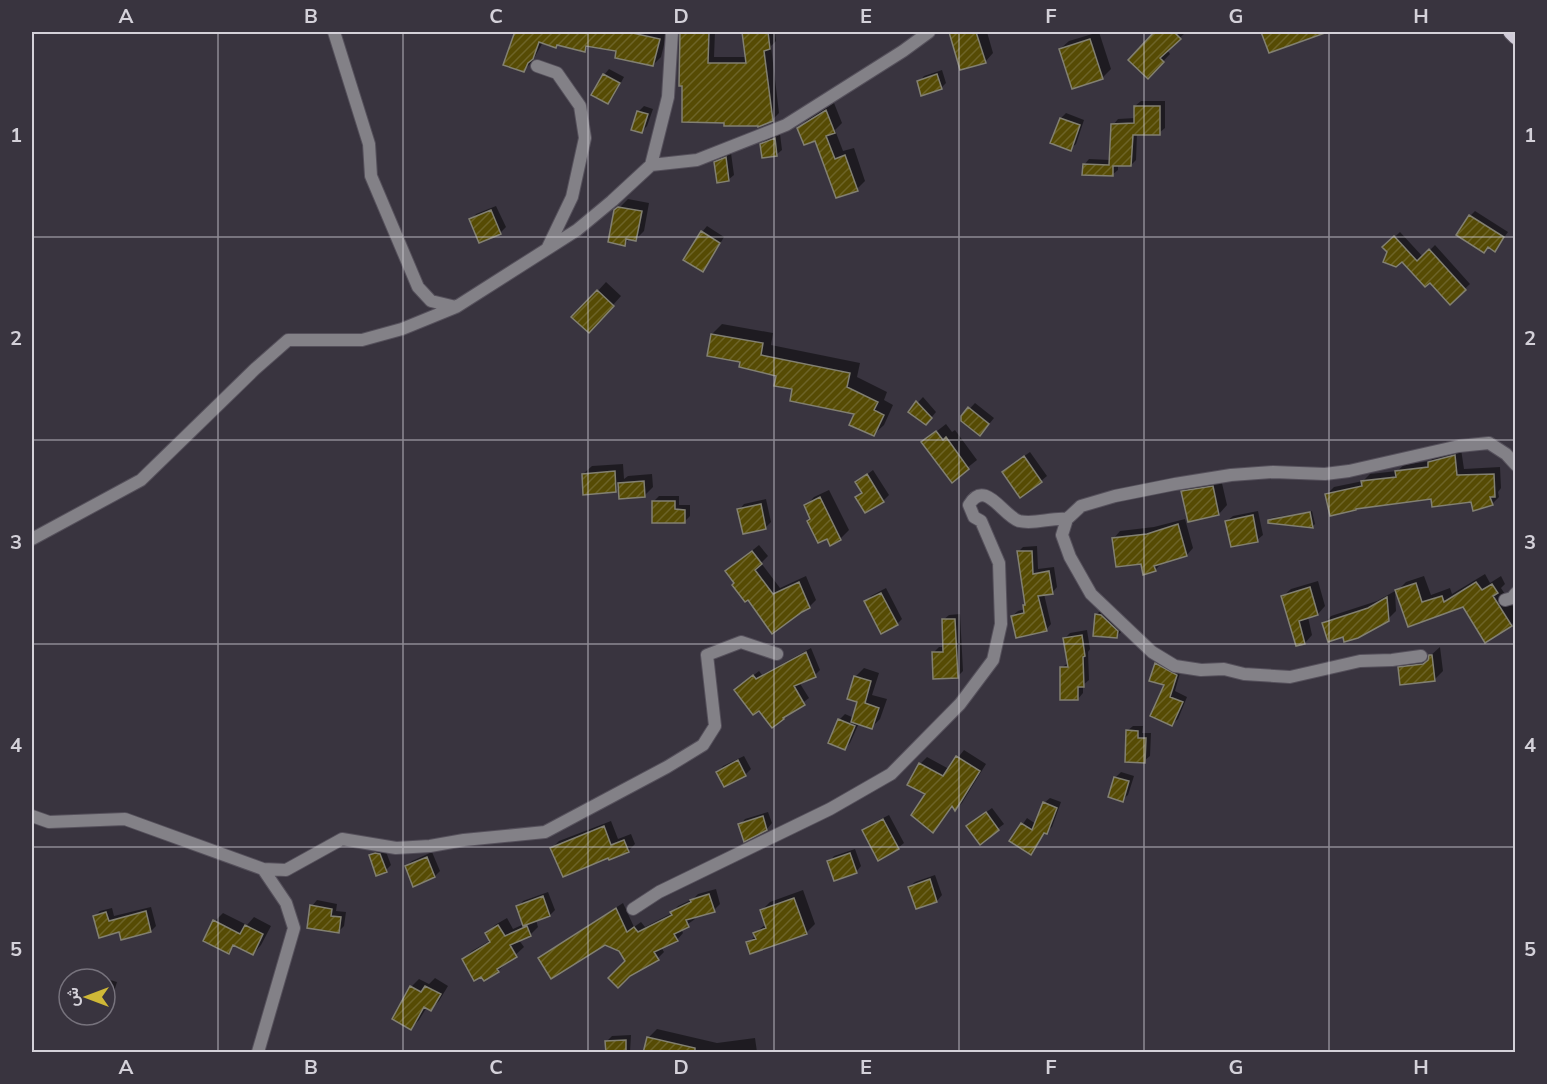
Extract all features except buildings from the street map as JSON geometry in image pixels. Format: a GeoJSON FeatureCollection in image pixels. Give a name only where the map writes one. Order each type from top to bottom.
{"type":"FeatureCollection","features":[{"type":"Feature","properties":{"kind":"main road"},"geometry":{"type":"LineString","coordinates":[[1511,32],[1515,37]]}},
{"type":"Feature","properties":{"kind":"street"},"geometry":{"type":"LineString","coordinates":[[334,32],[369,144],[371,176],[418,287],[431,301],[456,307]]}},
{"type":"Feature","properties":{"kind":"street"},"geometry":{"type":"LineString","coordinates":[[32,539],[141,480],[288,340],[362,340],[402,328],[456,307],[577,230],[651,165],[668,97],[672,32]]}},
{"type":"Feature","properties":{"kind":"street"},"geometry":{"type":"LineString","coordinates":[[651,165],[697,160],[786,125],[929,32]]}},
{"type":"Feature","properties":{"kind":"street"},"geometry":{"type":"LineString","coordinates":[[537,66],[557,73],[580,106],[585,138],[572,197],[548,249]]}},
{"type":"Feature","properties":{"kind":"street"},"geometry":{"type":"LineString","coordinates":[[1421,656],[1360,661],[1290,677],[1175,666],[1152,652],[1091,594],[1070,556],[1062,535],[1067,519],[1081,506],[1115,496],[1175,484],[1231,474],[1273,472],[1325,474],[1350,471],[1459,446],[1489,443],[1506,454],[1515,465]]}},
{"type":"Feature","properties":{"kind":"street"},"geometry":{"type":"LineString","coordinates":[[633,909],[659,892],[830,809],[891,774],[960,704],[993,660],[1001,624],[999,563],[981,521],[974,517],[969,506],[973,499],[978,495],[987,496],[1019,520],[1043,522],[1056,517],[1067,519]]}},
{"type":"Feature","properties":{"kind":"street"},"geometry":{"type":"LineString","coordinates":[[32,816],[49,822],[125,819],[263,869],[286,870],[342,839],[396,848],[545,832],[668,767],[703,745],[715,726],[707,655],[741,642],[777,654]]}},
{"type":"Feature","properties":{"kind":"street"},"geometry":{"type":"LineString","coordinates":[[258,1053],[294,928],[286,903],[263,869]]}}]}
